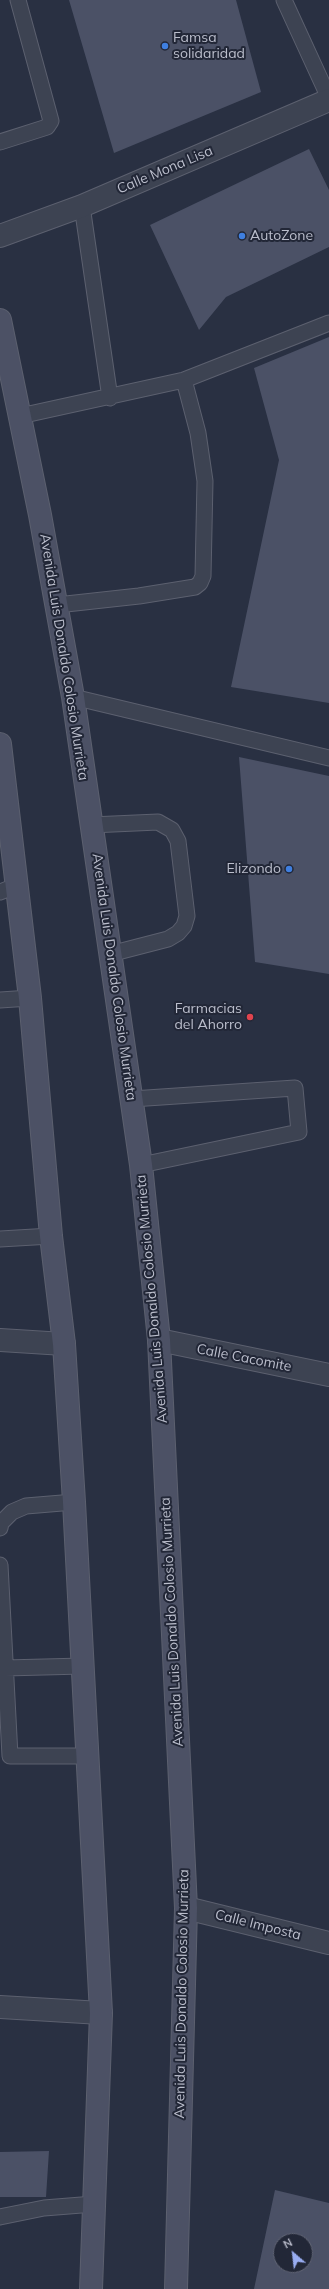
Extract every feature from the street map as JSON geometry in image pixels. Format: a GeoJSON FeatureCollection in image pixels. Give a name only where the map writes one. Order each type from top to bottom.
{"type":"FeatureCollection","features":[{"type":"Feature","properties":{"kind":"main road","name":"Avenida Luis Donaldo Colosio Murrieta"},"geometry":{"type":"LineString","coordinates":[[0,320],[57,605],[73,697],[141,1165],[159,1340],[186,1908],[176,2289]]}},
{"type":"Feature","properties":{"kind":"main road"},"geometry":{"type":"LineString","coordinates":[[0,744],[9,889],[30,998],[51,1236],[64,1344],[74,1502],[83,1666],[86,1756],[101,2014],[91,2289]]}},
{"type":"Feature","properties":{"kind":"street","name":"Calle Mona Lisa"},"geometry":{"type":"LineString","coordinates":[[0,236],[82,206],[329,99]]}},
{"type":"Feature","properties":{"kind":"street"},"geometry":{"type":"LineString","coordinates":[[0,1340],[64,1344]]}},
{"type":"Feature","properties":{"kind":"street","name":"Calle Cacomite"},"geometry":{"type":"LineString","coordinates":[[159,1340],[329,1375]]}},
{"type":"Feature","properties":{"kind":"street","name":"Calle Imposta"},"geometry":{"type":"LineString","coordinates":[[186,1908],[329,1943]]}},
{"type":"Feature","properties":{"kind":"street"},"geometry":{"type":"LineString","coordinates":[[0,2007],[101,2014]]}},
{"type":"Feature","properties":{"kind":"lane"},"geometry":{"type":"LineString","coordinates":[[0,142],[47,127],[51,121],[18,0]]}},
{"type":"Feature","properties":{"kind":"lane"},"geometry":{"type":"LineString","coordinates":[[284,0],[329,99]]}},
{"type":"Feature","properties":{"kind":"lane"},"geometry":{"type":"LineString","coordinates":[[82,206],[110,398]]}},
{"type":"Feature","properties":{"kind":"lane"},"geometry":{"type":"LineString","coordinates":[[20,416],[110,398],[184,380],[329,323]]}},
{"type":"Feature","properties":{"kind":"lane"},"geometry":{"type":"LineString","coordinates":[[57,605],[139,596],[195,587],[200,583],[203,576],[204,481],[198,433],[184,380]]}},
{"type":"Feature","properties":{"kind":"lane"},"geometry":{"type":"LineString","coordinates":[[73,697],[329,758]]}},
{"type":"Feature","properties":{"kind":"lane"},"geometry":{"type":"LineString","coordinates":[[91,825],[158,822],[172,830],[178,841],[187,916],[184,926],[178,933],[168,939],[110,954]]}},
{"type":"Feature","properties":{"kind":"lane"},"geometry":{"type":"LineString","coordinates":[[0,1000],[30,998]]}},
{"type":"Feature","properties":{"kind":"lane"},"geometry":{"type":"LineString","coordinates":[[132,1099],[295,1088],[299,1132],[141,1165]]}},
{"type":"Feature","properties":{"kind":"lane"},"geometry":{"type":"LineString","coordinates":[[0,1238],[51,1236]]}},
{"type":"Feature","properties":{"kind":"lane"},"geometry":{"type":"LineString","coordinates":[[0,1528],[1,1522],[12,1512],[26,1506],[74,1502]]}},
{"type":"Feature","properties":{"kind":"lane"},"geometry":{"type":"LineString","coordinates":[[0,1565],[10,1756],[86,1756]]}},
{"type":"Feature","properties":{"kind":"lane"},"geometry":{"type":"LineString","coordinates":[[5,1668],[83,1666]]}},
{"type":"Feature","properties":{"kind":"lane"},"geometry":{"type":"LineString","coordinates":[[0,2217],[44,2208],[94,2204]]}},
{"type":"Feature","properties":{"kind":"building","name":"Famsa solidaridad"},"geometry":{"type":"Polygon","coordinates":[[[69,0],[236,0],[261,92],[114,153],[69,0]]]}},
{"type":"Feature","properties":{"kind":"building","name":"AutoZone"},"geometry":{"type":"Polygon","coordinates":[[[309,149],[329,190],[329,247],[226,297],[199,330],[150,225],[309,149]]]}},
{"type":"Feature","properties":{"kind":"building"},"geometry":{"type":"Polygon","coordinates":[[[329,337],[329,703],[231,687],[279,460],[254,368],[329,337]]]}},
{"type":"Feature","properties":{"kind":"building","name":"Elizondo"},"geometry":{"type":"Polygon","coordinates":[[[239,757],[329,776],[329,974],[255,962],[239,757]]]}},
{"type":"Feature","properties":{"kind":"building"},"geometry":{"type":"Polygon","coordinates":[[[49,2151],[46,2197],[0,2197],[0,2152],[49,2151]]]}},
{"type":"Feature","properties":{"kind":"building"},"geometry":{"type":"Polygon","coordinates":[[[275,2190],[329,2203],[329,2289],[254,2289],[275,2190]]]}},
{"type":"Feature","properties":{"kind":"place","name":"Famsa solidaridad"},"geometry":{"type":"Point","coordinates":[165,46]}},
{"type":"Feature","properties":{"kind":"place","name":"AutoZone"},"geometry":{"type":"Point","coordinates":[242,236]}},
{"type":"Feature","properties":{"kind":"place","name":"Elizondo"},"geometry":{"type":"Point","coordinates":[289,869]}},
{"type":"Feature","properties":{"kind":"place","name":"Farmacias del Ahorro"},"geometry":{"type":"Point","coordinates":[250,1017]}}]}
